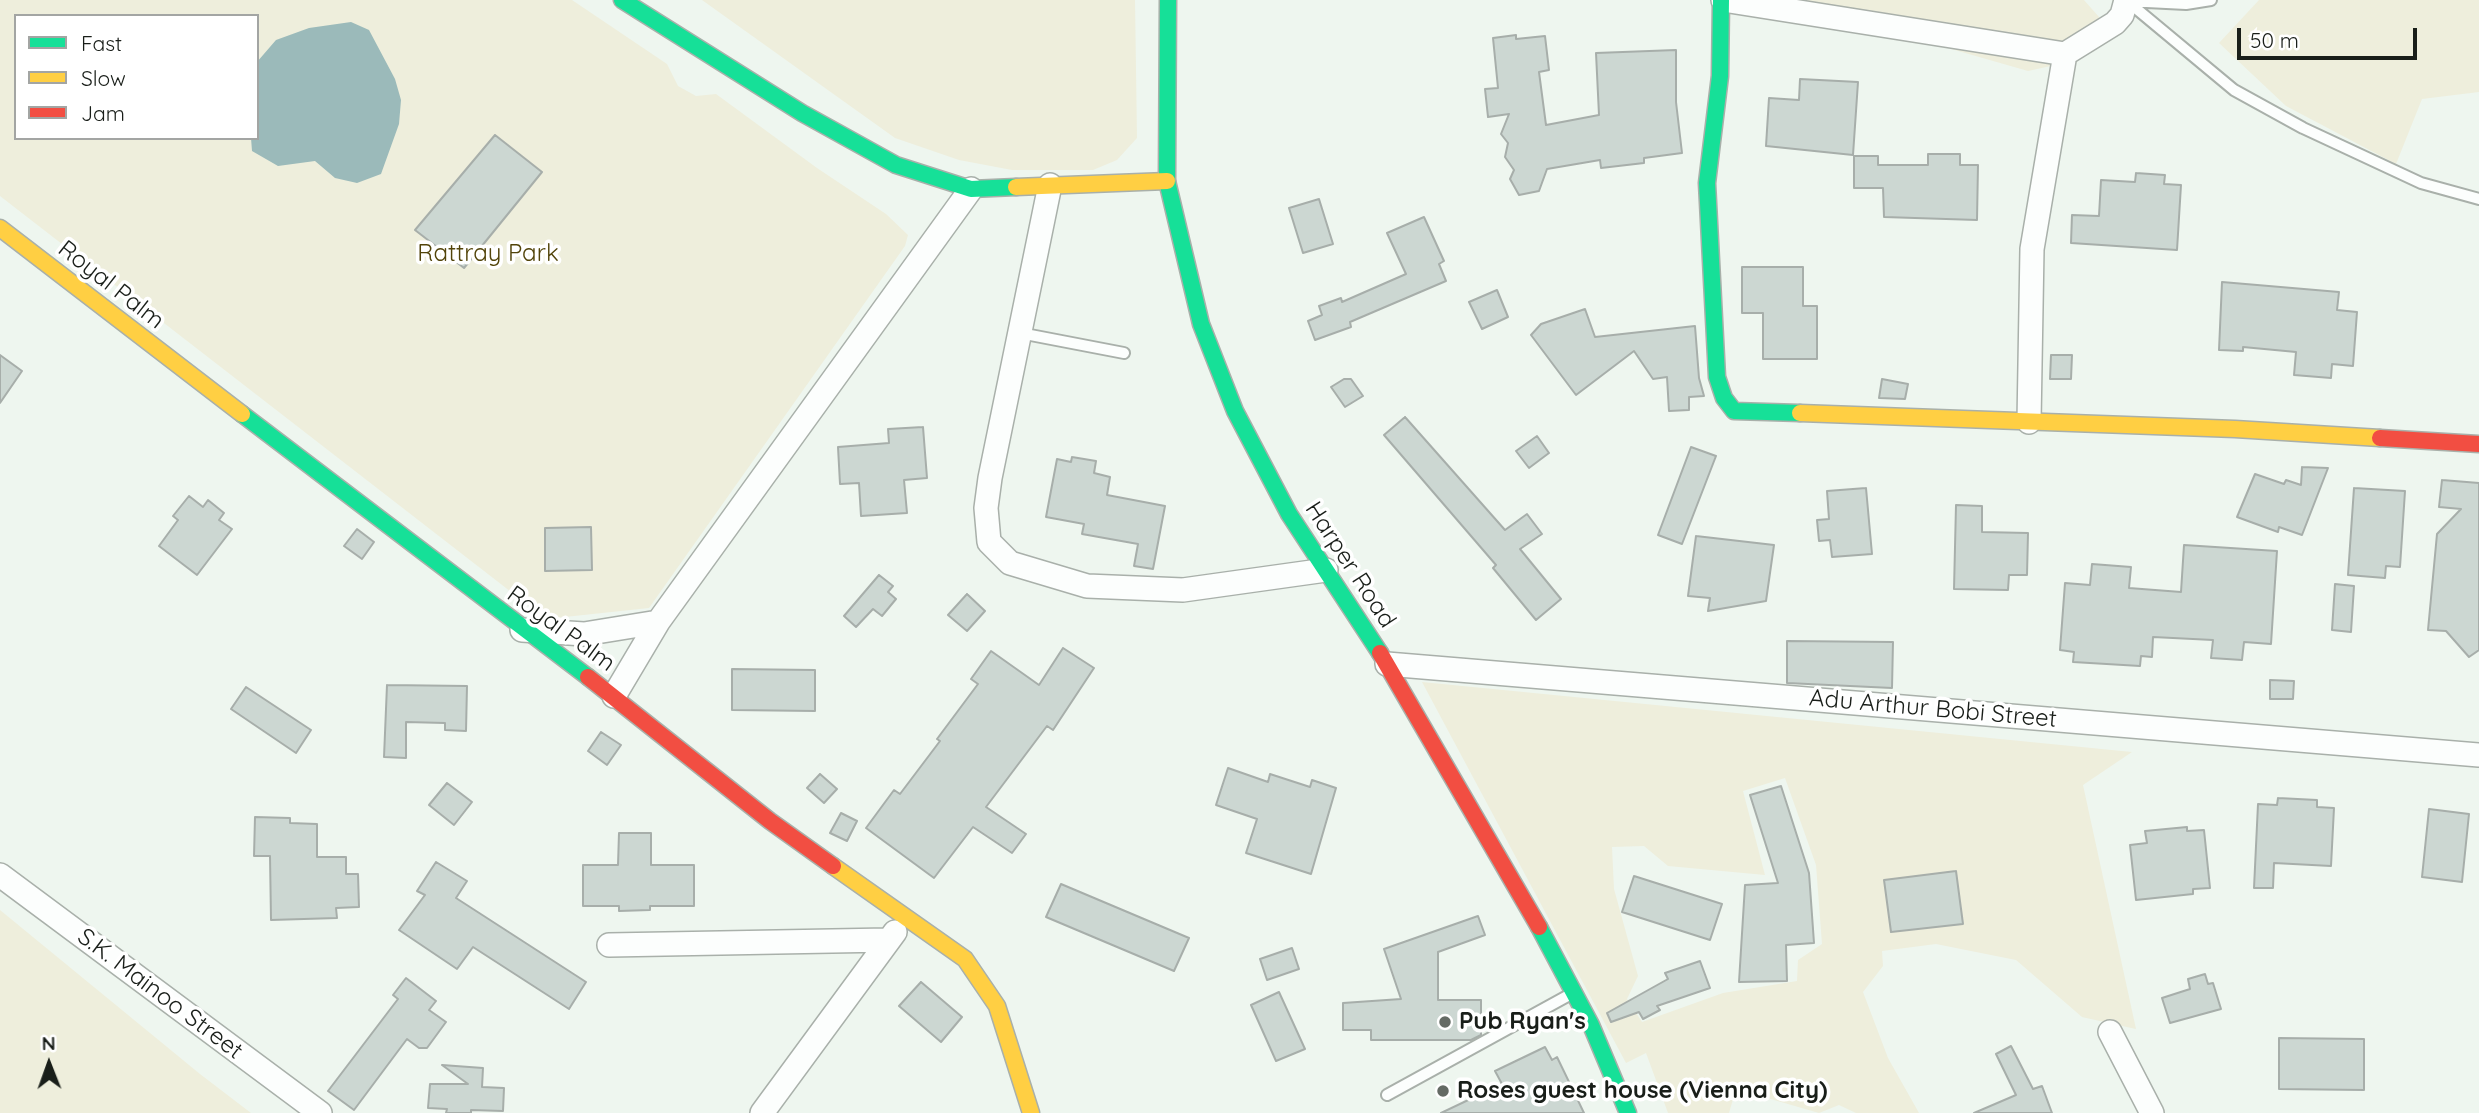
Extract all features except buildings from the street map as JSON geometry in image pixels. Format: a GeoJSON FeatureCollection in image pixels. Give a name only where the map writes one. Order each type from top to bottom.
{"type":"FeatureCollection","features":[{"type":"Feature","properties":{"kind":"street"},"geometry":{"type":"LineString","coordinates":[[622,0],[802,114],[896,165],[971,189],[1167,181]]}},
{"type":"Feature","properties":{"kind":"street","name":"Harper Road"},"geometry":{"type":"LineString","coordinates":[[1168,0],[1167,181],[1201,324],[1235,411],[1289,514],[1387,664],[1516,884],[1591,1025],[1628,1113]]}},
{"type":"Feature","properties":{"kind":"street"},"geometry":{"type":"LineString","coordinates":[[2126,1],[2115,23],[2065,54],[1722,0],[1720,76],[1707,183],[1717,377],[1724,398],[1734,411],[2235,429],[2479,444]]}},
{"type":"Feature","properties":{"kind":"street"},"geometry":{"type":"LineString","coordinates":[[2029,422],[2032,249],[2065,54]]}},
{"type":"Feature","properties":{"kind":"street"},"geometry":{"type":"LineString","coordinates":[[1050,185],[986,508],[989,541],[1010,563],[1087,586],[1182,590],[1325,570]]}},
{"type":"Feature","properties":{"kind":"street"},"geometry":{"type":"LineString","coordinates":[[614,696],[658,622],[971,189]]}},
{"type":"Feature","properties":{"kind":"street","name":"Royal Palm"},"geometry":{"type":"LineString","coordinates":[[0,228],[522,630],[614,696],[770,821],[965,959],[997,1006],[1031,1113]]}},
{"type":"Feature","properties":{"kind":"street"},"geometry":{"type":"LineString","coordinates":[[522,630],[584,634],[658,622]]}},
{"type":"Feature","properties":{"kind":"street","name":"Adu Arthur Bobi Street"},"geometry":{"type":"LineString","coordinates":[[1387,664],[2479,755]]}},
{"type":"Feature","properties":{"kind":"street","name":"S.K. Mainoo Street"},"geometry":{"type":"LineString","coordinates":[[0,875],[320,1113]]}},
{"type":"Feature","properties":{"kind":"street"},"geometry":{"type":"LineString","coordinates":[[762,1113],[905,918]]}},
{"type":"Feature","properties":{"kind":"street"},"geometry":{"type":"LineString","coordinates":[[609,945],[888,940]]}},
{"type":"Feature","properties":{"kind":"street"},"geometry":{"type":"LineString","coordinates":[[2110,1032],[2152,1113]]}},
{"type":"Feature","properties":{"kind":"lane"},"geometry":{"type":"LineString","coordinates":[[2126,1],[2186,4],[2208,1]]}},
{"type":"Feature","properties":{"kind":"lane"},"geometry":{"type":"LineString","coordinates":[[2126,1],[2234,90],[2303,128],[2421,183],[2479,200]]}},
{"type":"Feature","properties":{"kind":"lane"},"geometry":{"type":"LineString","coordinates":[[1020,333],[1124,353]]}},
{"type":"Feature","properties":{"kind":"lane"},"geometry":{"type":"LineString","coordinates":[[1387,1094],[1573,992]]}},
{"type":"Feature","properties":{"kind":"green space","name":"Rattray Park"},"geometry":{"type":"Polygon","coordinates":[[[0,0],[572,0],[667,64],[678,86],[696,96],[716,94],[817,168],[886,214],[908,235],[905,246],[649,608],[546,619],[0,196],[0,0]]]}},
{"type":"Feature","properties":{"kind":"green space"},"geometry":{"type":"Polygon","coordinates":[[[702,0],[1135,0],[1137,138],[1117,160],[1093,170],[1012,170],[959,160],[895,138],[702,0]]]}},
{"type":"Feature","properties":{"kind":"green space"},"geometry":{"type":"Polygon","coordinates":[[[1758,0],[2084,0],[2099,17],[2099,45],[2069,62],[2028,71],[1892,32],[1758,0]]]}},
{"type":"Feature","properties":{"kind":"green space"},"geometry":{"type":"Polygon","coordinates":[[[2259,0],[2479,0],[2479,92],[2422,99],[2396,164],[2286,106],[2219,43],[2259,0]]]}},
{"type":"Feature","properties":{"kind":"green space"},"geometry":{"type":"Polygon","coordinates":[[[1422,682],[2132,752],[2083,785],[2136,1029],[2082,1017],[2016,960],[1936,944],[1882,951],[1883,966],[1863,992],[1888,1058],[1919,1113],[1856,1113],[1839,1105],[1819,1113],[1736,1089],[1729,1113],[1668,1113],[1646,1053],[1626,1063],[1422,682]],[[1785,778],[1743,791],[1765,875],[1668,866],[1644,846],[1612,847],[1614,889],[1638,976],[1627,999],[1642,1022],[1723,993],[1797,981],[1798,960],[1822,944],[1816,865],[1785,778]]]}},
{"type":"Feature","properties":{"kind":"green space"},"geometry":{"type":"Polygon","coordinates":[[[0,910],[200,1074],[251,1113],[0,1113],[0,910]]]}},
{"type":"Feature","properties":{"kind":"water"},"geometry":{"type":"Polygon","coordinates":[[[351,22],[369,30],[395,79],[401,100],[399,124],[381,174],[357,183],[335,178],[315,161],[278,166],[252,151],[251,140],[259,140],[259,60],[276,40],[309,28],[351,22]]]}},
{"type":"Feature","properties":{"kind":"traffic: fast"},"geometry":{"type":"LineString","coordinates":[[622,0],[802,113],[896,165],[971,189],[1016,187]]}},
{"type":"Feature","properties":{"kind":"traffic: fast"},"geometry":{"type":"LineString","coordinates":[[1168,0],[1167,181],[1201,324],[1235,411],[1289,514],[1380,653]]}},
{"type":"Feature","properties":{"kind":"traffic: fast"},"geometry":{"type":"LineString","coordinates":[[1721,0],[1720,76],[1707,183],[1717,377],[1724,398],[1734,411],[1800,413]]}},
{"type":"Feature","properties":{"kind":"traffic: fast"},"geometry":{"type":"LineString","coordinates":[[242,414],[588,677]]}},
{"type":"Feature","properties":{"kind":"traffic: fast"},"geometry":{"type":"LineString","coordinates":[[1539,927],[1591,1025],[1628,1113]]}},
{"type":"Feature","properties":{"kind":"traffic: slow"},"geometry":{"type":"LineString","coordinates":[[1016,187],[1167,181]]}},
{"type":"Feature","properties":{"kind":"traffic: slow"},"geometry":{"type":"LineString","coordinates":[[0,228],[242,414]]}},
{"type":"Feature","properties":{"kind":"traffic: slow"},"geometry":{"type":"LineString","coordinates":[[1800,413],[2235,429],[2380,438]]}},
{"type":"Feature","properties":{"kind":"traffic: slow"},"geometry":{"type":"LineString","coordinates":[[833,866],[965,959],[997,1006],[1031,1113]]}},
{"type":"Feature","properties":{"kind":"traffic: jam"},"geometry":{"type":"LineString","coordinates":[[2380,438],[2479,444]]}},
{"type":"Feature","properties":{"kind":"traffic: jam"},"geometry":{"type":"LineString","coordinates":[[1380,653],[1539,927]]}},
{"type":"Feature","properties":{"kind":"traffic: jam"},"geometry":{"type":"LineString","coordinates":[[588,677],[770,821],[833,866]]}},
{"type":"Feature","properties":{"kind":"place","name":"Pub Ryan's"},"geometry":{"type":"Point","coordinates":[1445,1022]}},
{"type":"Feature","properties":{"kind":"place","name":"Roses guest house (Vienna City)"},"geometry":{"type":"Point","coordinates":[1443,1091]}}]}
